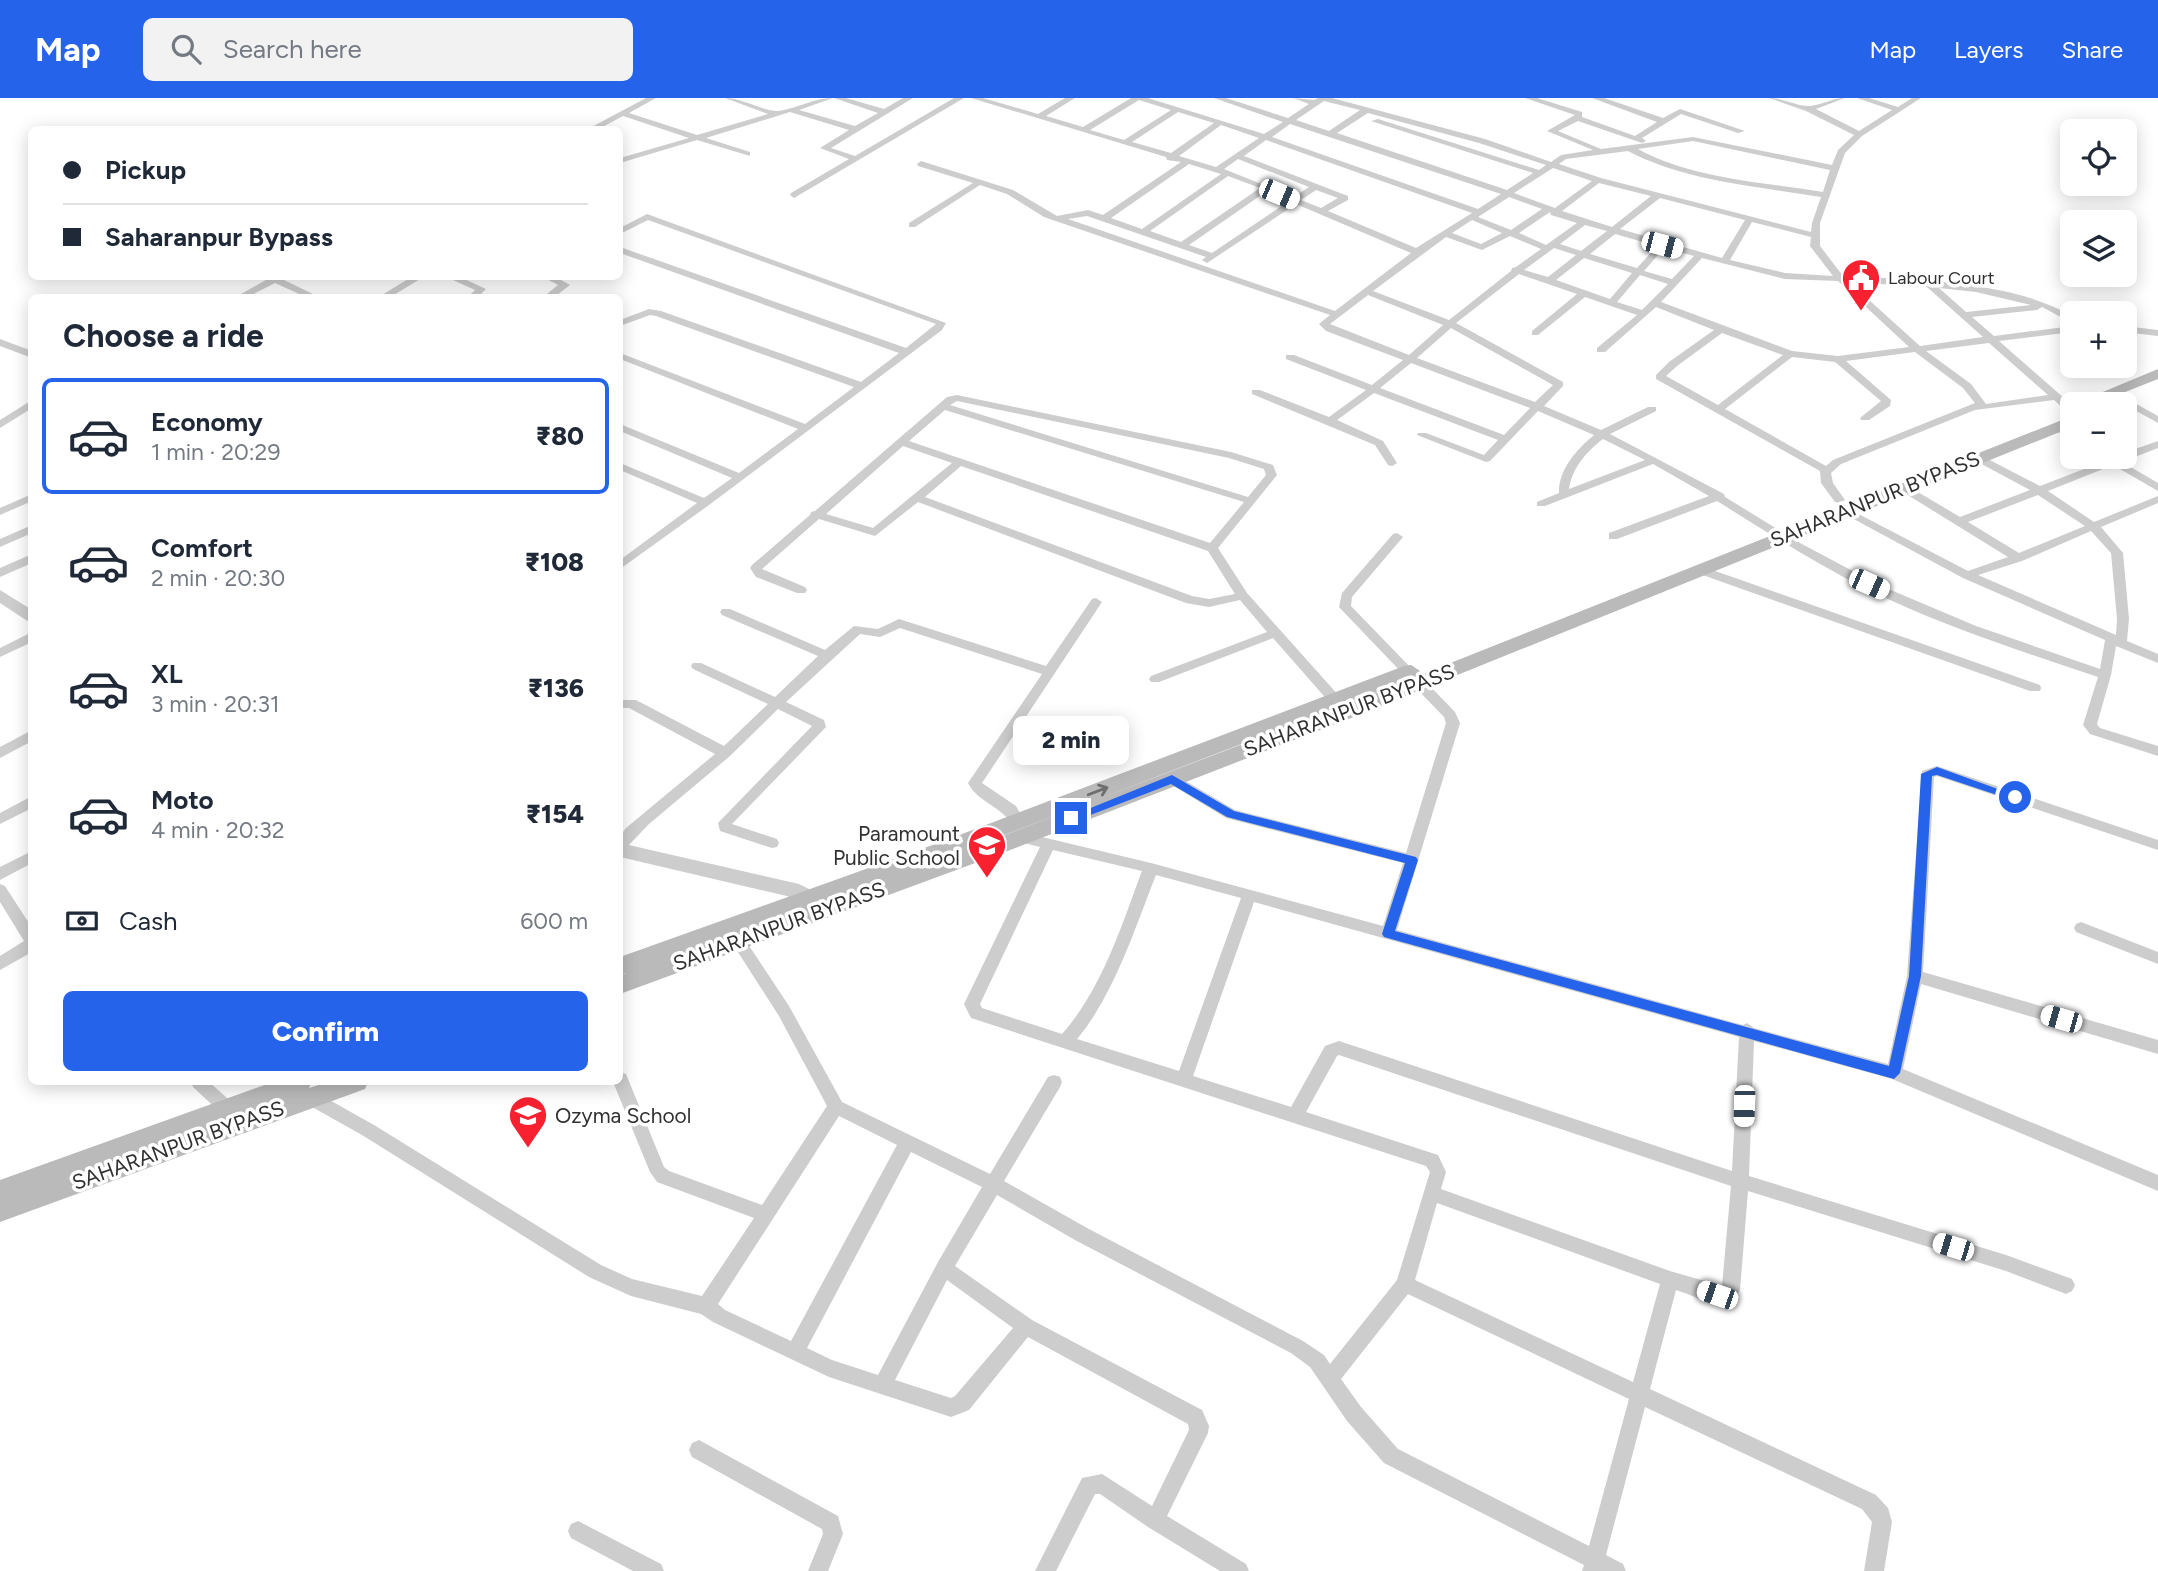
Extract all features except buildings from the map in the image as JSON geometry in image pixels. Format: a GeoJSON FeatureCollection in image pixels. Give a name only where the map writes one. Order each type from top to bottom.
{"type":"FeatureCollection","features":[{"type":"Feature","properties":{"kind":"main road"},"geometry":{"type":"LineString","coordinates":[[2118,392],[2158,374]]}},
{"type":"Feature","properties":{"kind":"main road"},"geometry":{"type":"LineString","coordinates":[[2137,395],[2158,386]]}},
{"type":"Feature","properties":{"kind":"main road"},"geometry":{"type":"LineString","coordinates":[[1841,505],[2060,418]]}},
{"type":"Feature","properties":{"kind":"main road","name":"SAHARANPUR BYPASS"},"geometry":{"type":"LineString","coordinates":[[623,984],[739,942],[811,905],[1017,828],[1172,779],[1373,693],[1701,570],[1774,532],[1841,505],[1902,487],[1978,458],[2060,419]]}},
{"type":"Feature","properties":{"kind":"main road"},"geometry":{"type":"LineString","coordinates":[[1414,678],[1774,532]]}},
{"type":"Feature","properties":{"kind":"main road"},"geometry":{"type":"LineString","coordinates":[[1017,828],[1335,700],[1373,693]]}},
{"type":"Feature","properties":{"kind":"main road"},"geometry":{"type":"LineString","coordinates":[[623,965],[811,905]]}},
{"type":"Feature","properties":{"kind":"main road"},"geometry":{"type":"LineString","coordinates":[[0,1192],[302,1085]]}},
{"type":"Feature","properties":{"kind":"main road","name":"SAHARANPUR BYPASS"},"geometry":{"type":"LineString","coordinates":[[0,1210],[302,1085]]}},
{"type":"Feature","properties":{"kind":"street"},"geometry":{"type":"LineString","coordinates":[[598,126],[652,98]]}},
{"type":"Feature","properties":{"kind":"street"},"geometry":{"type":"LineString","coordinates":[[729,98],[777,114]]}},
{"type":"Feature","properties":{"kind":"street"},"geometry":{"type":"LineString","coordinates":[[792,98],[808,104]]}},
{"type":"Feature","properties":{"kind":"street"},"geometry":{"type":"LineString","coordinates":[[623,160],[829,98]]}},
{"type":"Feature","properties":{"kind":"street"},"geometry":{"type":"LineString","coordinates":[[838,98],[884,112]]}},
{"type":"Feature","properties":{"kind":"street"},"geometry":{"type":"LineString","coordinates":[[856,159],[824,148],[909,98]]}},
{"type":"Feature","properties":{"kind":"street"},"geometry":{"type":"LineString","coordinates":[[794,195],[960,98]]}},
{"type":"Feature","properties":{"kind":"street"},"geometry":{"type":"LineString","coordinates":[[975,98],[1185,163],[1227,173],[1417,252]]}},
{"type":"Feature","properties":{"kind":"street"},"geometry":{"type":"LineString","coordinates":[[1001,106],[1014,98]]}},
{"type":"Feature","properties":{"kind":"street"},"geometry":{"type":"LineString","coordinates":[[1039,117],[1071,98]]}},
{"type":"Feature","properties":{"kind":"street"},"geometry":{"type":"LineString","coordinates":[[1084,130],[1138,98],[1265,137],[1475,214],[1510,233],[1674,283]]}},
{"type":"Feature","properties":{"kind":"street"},"geometry":{"type":"LineString","coordinates":[[1218,98],[1332,133],[1584,222],[1777,275],[1976,289],[2048,306],[2060,313]]}},
{"type":"Feature","properties":{"kind":"street"},"geometry":{"type":"LineString","coordinates":[[1297,98],[1366,110],[1482,141],[1598,180],[1749,220],[1814,234]]}},
{"type":"Feature","properties":{"kind":"street"},"geometry":{"type":"LineString","coordinates":[[1529,98],[1574,112],[1580,116],[1578,118]]}},
{"type":"Feature","properties":{"kind":"street"},"geometry":{"type":"LineString","coordinates":[[1597,98],[1663,121]]}},
{"type":"Feature","properties":{"kind":"street"},"geometry":{"type":"LineString","coordinates":[[1773,98],[1809,109],[1859,134]]}},
{"type":"Feature","properties":{"kind":"street"},"geometry":{"type":"LineString","coordinates":[[1809,109],[1841,98]]}},
{"type":"Feature","properties":{"kind":"street"},"geometry":{"type":"LineString","coordinates":[[1861,98],[1898,109]]}},
{"type":"Feature","properties":{"kind":"street"},"geometry":{"type":"LineString","coordinates":[[1917,98],[1859,134],[1841,152],[1833,168],[1814,234],[1815,246],[1822,258],[1843,280],[1974,394],[1980,400],[1978,408]]}},
{"type":"Feature","properties":{"kind":"street"},"geometry":{"type":"LineString","coordinates":[[1217,170],[1320,100]]}},
{"type":"Feature","properties":{"kind":"street"},"geometry":{"type":"LineString","coordinates":[[1125,143],[1178,109]]}},
{"type":"Feature","properties":{"kind":"street"},"geometry":{"type":"LineString","coordinates":[[790,110],[855,129]]}},
{"type":"Feature","properties":{"kind":"street"},"geometry":{"type":"LineString","coordinates":[[1332,133],[1366,110]]}},
{"type":"Feature","properties":{"kind":"street"},"geometry":{"type":"LineString","coordinates":[[1631,143],[1680,111],[1741,131]]}},
{"type":"Feature","properties":{"kind":"street"},"geometry":{"type":"LineString","coordinates":[[622,113],[701,136],[747,154]]}},
{"type":"Feature","properties":{"kind":"street"},"geometry":{"type":"LineString","coordinates":[[1357,116],[1537,172]]}},
{"type":"Feature","properties":{"kind":"street"},"geometry":{"type":"LineString","coordinates":[[1578,118],[1631,143],[1652,160],[1753,184],[1825,195]]}},
{"type":"Feature","properties":{"kind":"street"},"geometry":{"type":"LineString","coordinates":[[1578,118],[1551,131],[1602,150]]}},
{"type":"Feature","properties":{"kind":"street"},"geometry":{"type":"LineString","coordinates":[[1170,158],[1221,122]]}},
{"type":"Feature","properties":{"kind":"street"},"geometry":{"type":"LineString","coordinates":[[1689,139],[1716,122]]}},
{"type":"Feature","properties":{"kind":"street"},"geometry":{"type":"LineString","coordinates":[[1833,168],[1689,139],[1649,144],[1631,143],[1572,155],[1549,164],[1417,252],[1325,322],[1326,327],[1600,433],[1720,496],[1844,573],[1967,628],[2105,675]]}},
{"type":"Feature","properties":{"kind":"street"},"geometry":{"type":"LineString","coordinates":[[1237,156],[1345,198],[1322,211]]}},
{"type":"Feature","properties":{"kind":"street"},"geometry":{"type":"LineString","coordinates":[[1104,219],[1185,163]]}},
{"type":"Feature","properties":{"kind":"street"},"geometry":{"type":"LineString","coordinates":[[921,164],[1018,196],[1042,213],[1336,314]]}},
{"type":"Feature","properties":{"kind":"street"},"geometry":{"type":"LineString","coordinates":[[1183,245],[1280,172]]}},
{"type":"Feature","properties":{"kind":"street"},"geometry":{"type":"LineString","coordinates":[[1143,232],[1227,173]]}},
{"type":"Feature","properties":{"kind":"street"},"geometry":{"type":"LineString","coordinates":[[1445,234],[1482,247],[1550,211],[1598,180]]}},
{"type":"Feature","properties":{"kind":"street"},"geometry":{"type":"LineString","coordinates":[[912,225],[980,182]]}},
{"type":"Feature","properties":{"kind":"street"},"geometry":{"type":"LineString","coordinates":[[1198,267],[1293,199],[1316,186]]}},
{"type":"Feature","properties":{"kind":"street"},"geometry":{"type":"LineString","coordinates":[[1549,281],[1657,196]]}},
{"type":"Feature","properties":{"kind":"street"},"geometry":{"type":"LineString","coordinates":[[1056,218],[1084,213],[1213,256]]}},
{"type":"Feature","properties":{"kind":"street"},"geometry":{"type":"LineString","coordinates":[[623,230],[643,218],[652,218],[941,323],[939,328],[623,563]]}},
{"type":"Feature","properties":{"kind":"street"},"geometry":{"type":"LineString","coordinates":[[1725,261],[1749,220]]}},
{"type":"Feature","properties":{"kind":"street"},"geometry":{"type":"LineString","coordinates":[[1330,421],[1410,359],[1515,270],[1584,222]]}},
{"type":"Feature","properties":{"kind":"street"},"geometry":{"type":"LineString","coordinates":[[1611,303],[1662,245]]}},
{"type":"Feature","properties":{"kind":"street"},"geometry":{"type":"LineString","coordinates":[[623,251],[906,352]]}},
{"type":"Feature","properties":{"kind":"street"},"geometry":{"type":"LineString","coordinates":[[1601,350],[1644,314],[1700,255]]}},
{"type":"Feature","properties":{"kind":"street"},"geometry":{"type":"LineString","coordinates":[[1515,270],[1644,314]]}},
{"type":"Feature","properties":{"kind":"street"},"geometry":{"type":"LineString","coordinates":[[246,294],[274,280]]}},
{"type":"Feature","properties":{"kind":"street"},"geometry":{"type":"LineString","coordinates":[[282,280],[309,294]]}},
{"type":"Feature","properties":{"kind":"street"},"geometry":{"type":"LineString","coordinates":[[388,294],[414,280]]}},
{"type":"Feature","properties":{"kind":"street"},"geometry":{"type":"LineString","coordinates":[[458,280],[481,289],[475,294]]}},
{"type":"Feature","properties":{"kind":"street"},"geometry":{"type":"LineString","coordinates":[[552,294],[565,285],[554,280]]}},
{"type":"Feature","properties":{"kind":"street"},"geometry":{"type":"LineString","coordinates":[[1929,284],[1992,340],[2060,407]]}},
{"type":"Feature","properties":{"kind":"street"},"geometry":{"type":"LineString","coordinates":[[1366,291],[1450,324],[1557,381],[1559,386],[1483,459],[1422,435]]}},
{"type":"Feature","properties":{"kind":"street"},"geometry":{"type":"LineString","coordinates":[[1535,333],[1583,293]]}},
{"type":"Feature","properties":{"kind":"street"},"geometry":{"type":"LineString","coordinates":[[1655,303],[1790,354],[1838,359],[2060,331]]}},
{"type":"Feature","properties":{"kind":"street"},"geometry":{"type":"LineString","coordinates":[[1965,315],[2048,306]]}},
{"type":"Feature","properties":{"kind":"street"},"geometry":{"type":"LineString","coordinates":[[623,322],[653,311],[862,386]]}},
{"type":"Feature","properties":{"kind":"street"},"geometry":{"type":"LineString","coordinates":[[1721,329],[1673,364],[1660,377],[1826,470]]}},
{"type":"Feature","properties":{"kind":"street"},"geometry":{"type":"LineString","coordinates":[[2137,331],[2158,333]]}},
{"type":"Feature","properties":{"kind":"street"},"geometry":{"type":"LineString","coordinates":[[0,342],[28,353]]}},
{"type":"Feature","properties":{"kind":"street"},"geometry":{"type":"LineString","coordinates":[[1718,410],[1790,354]]}},
{"type":"Feature","properties":{"kind":"street"},"geometry":{"type":"LineString","coordinates":[[623,357],[806,428]]}},
{"type":"Feature","properties":{"kind":"street"},"geometry":{"type":"LineString","coordinates":[[1290,357],[1505,439]]}},
{"type":"Feature","properties":{"kind":"street"},"geometry":{"type":"LineString","coordinates":[[1838,359],[1886,400],[1886,404],[1864,418]]}},
{"type":"Feature","properties":{"kind":"street"},"geometry":{"type":"LineString","coordinates":[[1256,392],[1379,443],[1392,463]]}},
{"type":"Feature","properties":{"kind":"street"},"geometry":{"type":"LineString","coordinates":[[801,590],[760,574],[757,568],[815,514],[954,399],[970,399],[1242,458],[1272,471],[1212,548]]}},
{"type":"Feature","properties":{"kind":"street"},"geometry":{"type":"LineString","coordinates":[[0,425],[28,406]]}},
{"type":"Feature","properties":{"kind":"street"},"geometry":{"type":"LineString","coordinates":[[943,406],[1251,501]]}},
{"type":"Feature","properties":{"kind":"street"},"geometry":{"type":"LineString","coordinates":[[1826,470],[1862,451],[1978,408],[2060,414]]}},
{"type":"Feature","properties":{"kind":"street"},"geometry":{"type":"LineString","coordinates":[[1564,493],[1566,478],[1581,452],[1600,433],[1652,409]]}},
{"type":"Feature","properties":{"kind":"street"},"geometry":{"type":"LineString","coordinates":[[2137,410],[2158,420]]}},
{"type":"Feature","properties":{"kind":"street"},"geometry":{"type":"LineString","coordinates":[[623,428],[740,477]]}},
{"type":"Feature","properties":{"kind":"street"},"geometry":{"type":"LineString","coordinates":[[902,442],[1212,548],[1243,596],[1335,700]]}},
{"type":"Feature","properties":{"kind":"street"},"geometry":{"type":"LineString","coordinates":[[2137,451],[2158,444]]}},
{"type":"Feature","properties":{"kind":"street"},"geometry":{"type":"LineString","coordinates":[[1978,458],[2040,491],[2092,526],[2117,553],[2123,619],[2092,727],[2158,751]]}},
{"type":"Feature","properties":{"kind":"street"},"geometry":{"type":"LineString","coordinates":[[1541,504],[1654,460]]}},
{"type":"Feature","properties":{"kind":"street"},"geometry":{"type":"LineString","coordinates":[[815,514],[875,532],[959,461]]}},
{"type":"Feature","properties":{"kind":"street"},"geometry":{"type":"LineString","coordinates":[[623,467],[705,503]]}},
{"type":"Feature","properties":{"kind":"street"},"geometry":{"type":"LineString","coordinates":[[1961,521],[2040,491],[2088,469]]}},
{"type":"Feature","properties":{"kind":"street"},"geometry":{"type":"LineString","coordinates":[[2127,469],[2158,488]]}},
{"type":"Feature","properties":{"kind":"street"},"geometry":{"type":"LineString","coordinates":[[1826,470],[1827,483],[1841,505],[1967,575],[2158,659]]}},
{"type":"Feature","properties":{"kind":"street"},"geometry":{"type":"LineString","coordinates":[[1902,487],[2018,558]]}},
{"type":"Feature","properties":{"kind":"street"},"geometry":{"type":"LineString","coordinates":[[1613,536],[1720,496]]}},
{"type":"Feature","properties":{"kind":"street"},"geometry":{"type":"LineString","coordinates":[[917,498],[1190,600],[1209,603],[1243,596]]}},
{"type":"Feature","properties":{"kind":"street"},"geometry":{"type":"LineString","coordinates":[[0,512],[28,499]]}},
{"type":"Feature","properties":{"kind":"street"},"geometry":{"type":"LineString","coordinates":[[1967,575],[2018,558],[2158,499]]}},
{"type":"Feature","properties":{"kind":"street"},"geometry":{"type":"LineString","coordinates":[[0,543],[28,530]]}},
{"type":"Feature","properties":{"kind":"street"},"geometry":{"type":"LineString","coordinates":[[1388,934],[1453,723],[1450,715],[1345,607],[1346,596],[1397,537]]}},
{"type":"Feature","properties":{"kind":"street"},"geometry":{"type":"LineString","coordinates":[[0,573],[28,560]]}},
{"type":"Feature","properties":{"kind":"street"},"geometry":{"type":"LineString","coordinates":[[1701,570],[2035,688]]}},
{"type":"Feature","properties":{"kind":"street"},"geometry":{"type":"LineString","coordinates":[[0,595],[28,616]]}},
{"type":"Feature","properties":{"kind":"street"},"geometry":{"type":"LineString","coordinates":[[1096,602],[975,783],[978,789],[1011,810],[1017,828],[1049,843],[1151,868],[1747,1030],[1894,1073],[2158,1183]]}},
{"type":"Feature","properties":{"kind":"street"},"geometry":{"type":"LineString","coordinates":[[726,612],[827,655]]}},
{"type":"Feature","properties":{"kind":"street"},"geometry":{"type":"LineString","coordinates":[[623,843],[634,827],[725,753],[774,703],[858,629],[880,633],[899,623],[1050,672]]}},
{"type":"Feature","properties":{"kind":"street"},"geometry":{"type":"LineString","coordinates":[[1155,679],[1275,633]]}},
{"type":"Feature","properties":{"kind":"street"},"geometry":{"type":"LineString","coordinates":[[0,653],[28,638]]}},
{"type":"Feature","properties":{"kind":"street"},"geometry":{"type":"LineString","coordinates":[[697,666],[815,721],[819,727],[724,826],[772,843]]}},
{"type":"Feature","properties":{"kind":"street"},"geometry":{"type":"LineString","coordinates":[[623,704],[631,703],[725,753]]}},
{"type":"Feature","properties":{"kind":"street"},"geometry":{"type":"LineString","coordinates":[[0,753],[28,737]]}},
{"type":"Feature","properties":{"kind":"street"},"geometry":{"type":"LineString","coordinates":[[1894,1073],[1915,976],[1927,774],[1937,771],[2158,845]]}},
{"type":"Feature","properties":{"kind":"street"},"geometry":{"type":"LineString","coordinates":[[1172,779],[1231,814],[1412,860]]}},
{"type":"Feature","properties":{"kind":"street"},"geometry":{"type":"LineString","coordinates":[[0,819],[28,803]]}},
{"type":"Feature","properties":{"kind":"street"},"geometry":{"type":"LineString","coordinates":[[1049,843],[972,1004],[976,1013],[1432,1160],[1438,1172],[1405,1284],[1329,1378]]}},
{"type":"Feature","properties":{"kind":"street"},"geometry":{"type":"LineString","coordinates":[[623,848],[792,889],[811,905]]}},
{"type":"Feature","properties":{"kind":"street"},"geometry":{"type":"LineString","coordinates":[[0,874],[28,858]]}},
{"type":"Feature","properties":{"kind":"street"},"geometry":{"type":"LineString","coordinates":[[1064,1043],[1078,1030],[1118,948],[1151,868]]}},
{"type":"Feature","properties":{"kind":"street"},"geometry":{"type":"LineString","coordinates":[[1,894],[28,936]]}},
{"type":"Feature","properties":{"kind":"street"},"geometry":{"type":"LineString","coordinates":[[1184,1080],[1249,895]]}},
{"type":"Feature","properties":{"kind":"street"},"geometry":{"type":"LineString","coordinates":[[2081,928],[2158,958]]}},
{"type":"Feature","properties":{"kind":"street"},"geometry":{"type":"LineString","coordinates":[[739,942],[784,1011],[836,1107],[906,1144],[995,1185],[1081,1234],[1297,1347],[1317,1361],[1353,1414],[1391,1456],[1593,1565],[1616,1571]]}},
{"type":"Feature","properties":{"kind":"street"},"geometry":{"type":"LineString","coordinates":[[0,964],[28,945]]}},
{"type":"Feature","properties":{"kind":"street"},"geometry":{"type":"LineString","coordinates":[[1915,976],[2158,1047]]}},
{"type":"Feature","properties":{"kind":"street"},"geometry":{"type":"LineString","coordinates":[[1430,1193],[1717,1295],[1729,1293],[1740,1181],[1747,1030]]}},
{"type":"Feature","properties":{"kind":"street"},"geometry":{"type":"LineString","coordinates":[[1296,1114],[1331,1051],[1339,1048],[1740,1181],[2006,1263],[2066,1285]]}},
{"type":"Feature","properties":{"kind":"street"},"geometry":{"type":"LineString","coordinates":[[883,1385],[944,1268],[1054,1082]]}},
{"type":"Feature","properties":{"kind":"street"},"geometry":{"type":"LineString","coordinates":[[202,1085],[228,1110]]}},
{"type":"Feature","properties":{"kind":"street"},"geometry":{"type":"LineString","coordinates":[[302,1085],[368,1130],[595,1271],[631,1287],[706,1306],[719,1316],[829,1368],[951,1408],[962,1403],[1026,1326]]}},
{"type":"Feature","properties":{"kind":"street"},"geometry":{"type":"LineString","coordinates":[[622,1085],[658,1172],[663,1177],[764,1214]]}},
{"type":"Feature","properties":{"kind":"street"},"geometry":{"type":"LineString","coordinates":[[706,1306],[836,1107]]}},
{"type":"Feature","properties":{"kind":"street"},"geometry":{"type":"LineString","coordinates":[[795,1352],[906,1144]]}},
{"type":"Feature","properties":{"kind":"street"},"geometry":{"type":"LineString","coordinates":[[944,1268],[1026,1326],[1116,1373],[1199,1422],[1198,1433],[1155,1520]]}},
{"type":"Feature","properties":{"kind":"street"},"geometry":{"type":"LineString","coordinates":[[1593,1565],[1670,1279]]}},
{"type":"Feature","properties":{"kind":"street"},"geometry":{"type":"LineString","coordinates":[[1405,1284],[1870,1502],[1881,1515],[1882,1522],[1874,1571]]}},
{"type":"Feature","properties":{"kind":"street"},"geometry":{"type":"LineString","coordinates":[[699,1450],[831,1523],[833,1534],[818,1571]]}},
{"type":"Feature","properties":{"kind":"street"},"geometry":{"type":"LineString","coordinates":[[1045,1571],[1089,1485],[1102,1484],[1239,1571]]}},
{"type":"Feature","properties":{"kind":"street"},"geometry":{"type":"LineString","coordinates":[[578,1531],[654,1571]]}},
{"type":"Feature","properties":{"kind":"place","name":"Labour Court"},"geometry":{"type":"Point","coordinates":[1861,312]}},
{"type":"Feature","properties":{"kind":"place","name":"Paramount Public School"},"geometry":{"type":"Point","coordinates":[987,879]}},
{"type":"Feature","properties":{"kind":"place","name":"Ozyma School"},"geometry":{"type":"Point","coordinates":[528,1149]}},
{"type":"Feature","properties":{"kind":"route"},"geometry":{"type":"LineString","coordinates":[[1071,818],[1172,779],[1231,814],[1412,860],[1388,934],[1747,1030],[1894,1073],[1915,976],[1927,774],[1937,771],[2015,797]]}}]}
